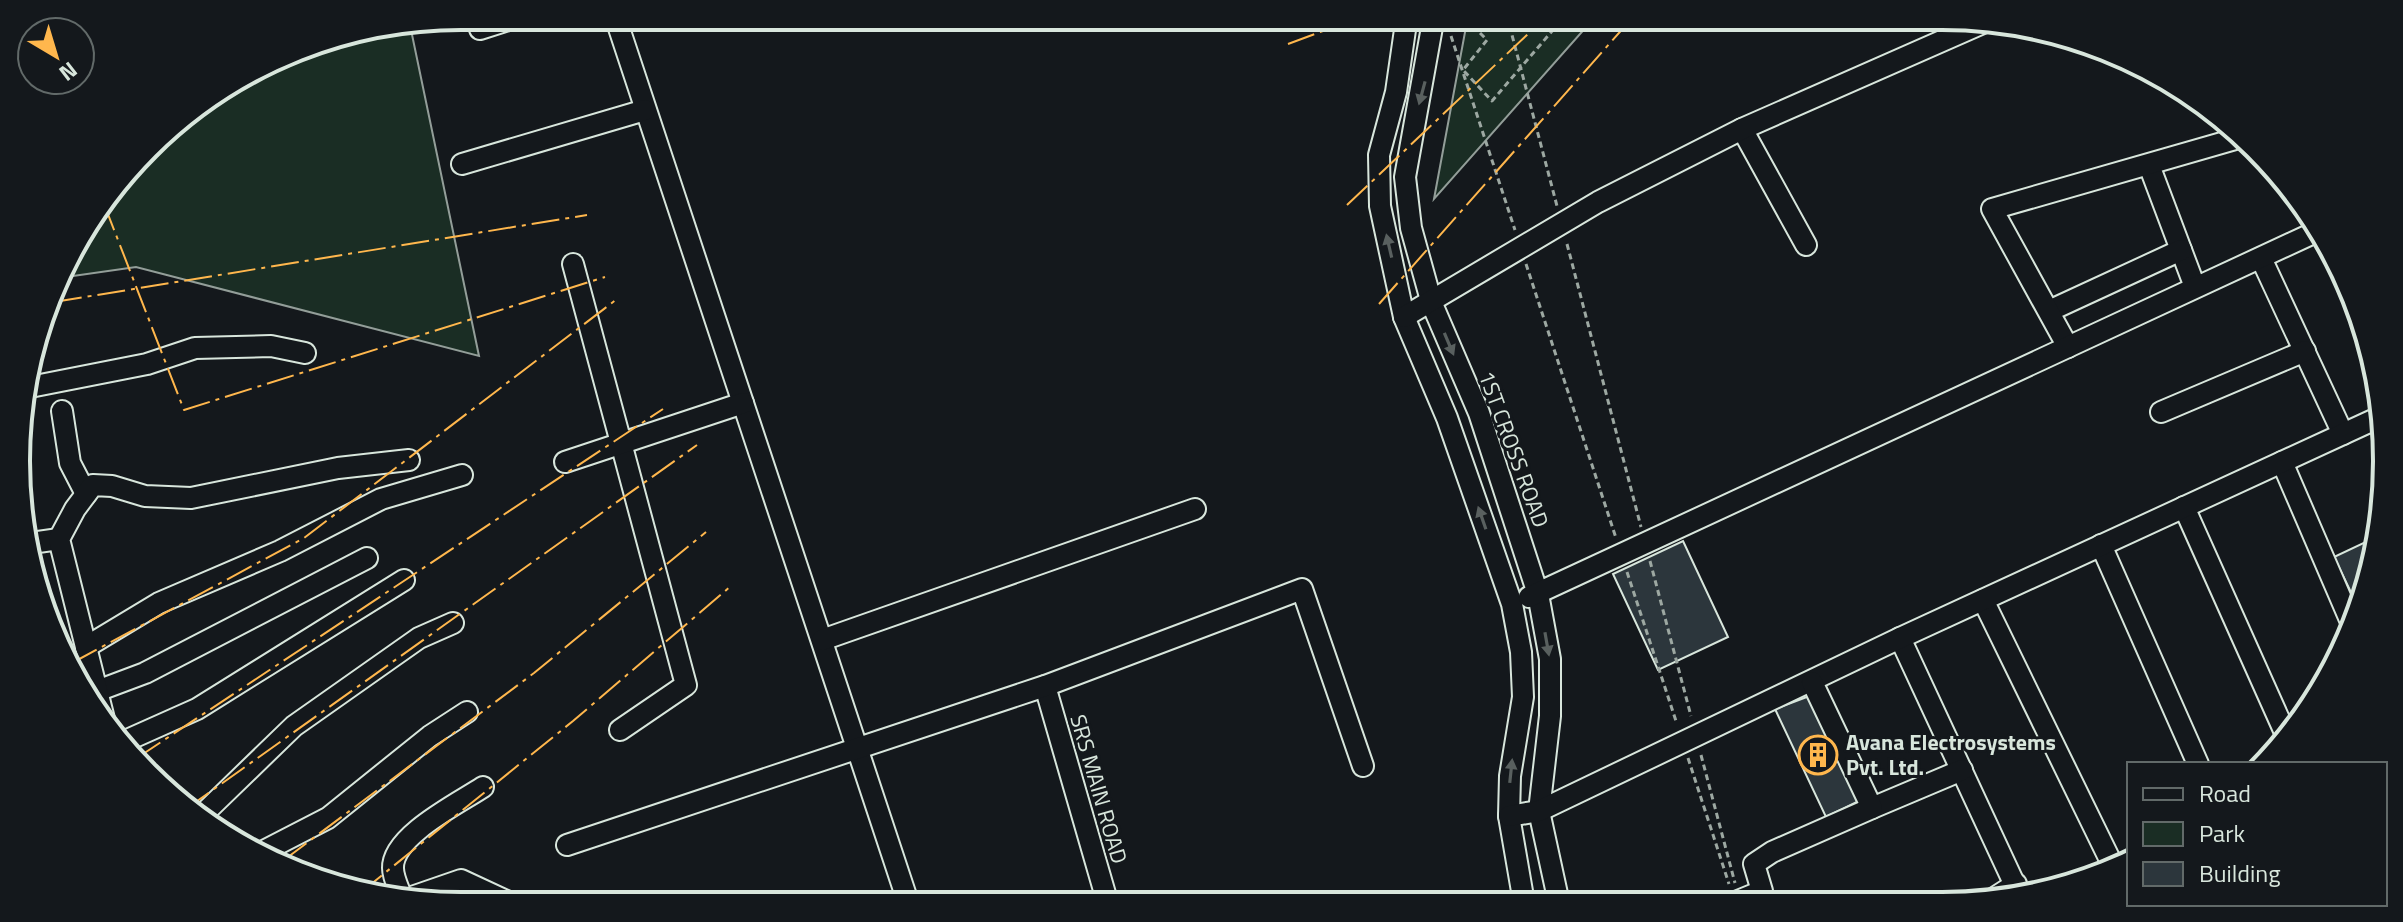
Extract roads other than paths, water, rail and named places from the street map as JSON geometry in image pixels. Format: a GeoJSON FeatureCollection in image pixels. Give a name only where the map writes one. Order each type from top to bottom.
{"type":"FeatureCollection","features":[{"type":"Feature","properties":{"kind":"street"},"geometry":{"type":"LineString","coordinates":[[619,30],[858,748],[902,892]]}},
{"type":"Feature","properties":{"kind":"street"},"geometry":{"type":"LineString","coordinates":[[1405,30],[1396,92],[1379,155],[1380,206],[1404,317],[1447,418],[1512,604],[1521,652],[1523,697],[1510,776],[1509,816],[1522,892]]}},
{"type":"Feature","properties":{"kind":"street","name":"1ST CROSS ROAD"},"geometry":{"type":"LineString","coordinates":[[1431,30],[1405,177],[1411,228],[1432,304],[1479,413],[1538,594],[1550,659],[1550,702],[1539,811],[1557,892]]}},
{"type":"Feature","properties":{"kind":"street"},"geometry":{"type":"LineString","coordinates":[[1404,317],[1432,304],[1598,202],[1742,129],[1965,31]]}},
{"type":"Feature","properties":{"kind":"street"},"geometry":{"type":"LineString","coordinates":[[462,164],[645,110]]}},
{"type":"Feature","properties":{"kind":"street"},"geometry":{"type":"LineString","coordinates":[[1742,129],[1806,245]]}},
{"type":"Feature","properties":{"kind":"street"},"geometry":{"type":"LineString","coordinates":[[2068,347],[1992,209],[2230,141]]}},
{"type":"Feature","properties":{"kind":"street"},"geometry":{"type":"LineString","coordinates":[[2149,165],[2195,287]]}},
{"type":"Feature","properties":{"kind":"street"},"geometry":{"type":"LineString","coordinates":[[1512,604],[2308,235]]}},
{"type":"Feature","properties":{"kind":"street"},"geometry":{"type":"LineString","coordinates":[[2049,311],[2181,250]]}},
{"type":"Feature","properties":{"kind":"street"},"geometry":{"type":"LineString","coordinates":[[2261,258],[2343,434]]}},
{"type":"Feature","properties":{"kind":"street"},"geometry":{"type":"LineString","coordinates":[[573,264],[686,685],[620,730]]}},
{"type":"Feature","properties":{"kind":"street"},"geometry":{"type":"LineString","coordinates":[[37,386],[132,368],[195,348],[271,346],[305,353]]}},
{"type":"Feature","properties":{"kind":"street"},"geometry":{"type":"LineString","coordinates":[[2161,412],[2305,351]]}},
{"type":"Feature","properties":{"kind":"street"},"geometry":{"type":"LineString","coordinates":[[565,462],[743,403]]}},
{"type":"Feature","properties":{"kind":"street"},"geometry":{"type":"LineString","coordinates":[[62,411],[70,463],[86,494]]}},
{"type":"Feature","properties":{"kind":"street"},"geometry":{"type":"LineString","coordinates":[[1509,816],[1539,811],[2101,545],[2343,434],[2371,427]]}},
{"type":"Feature","properties":{"kind":"street"},"geometry":{"type":"LineString","coordinates":[[97,690],[59,539],[93,485],[112,486],[145,496],[191,498],[338,468],[409,460]]}},
{"type":"Feature","properties":{"kind":"street"},"geometry":{"type":"LineString","coordinates":[[2282,462],[2346,610]]}},
{"type":"Feature","properties":{"kind":"street"},"geometry":{"type":"LineString","coordinates":[[86,647],[159,603],[280,551],[381,499],[462,475]]}},
{"type":"Feature","properties":{"kind":"street"},"geometry":{"type":"LineString","coordinates":[[2184,507],[2282,726]]}},
{"type":"Feature","properties":{"kind":"street"},"geometry":{"type":"LineString","coordinates":[[822,640],[1195,509]]}},
{"type":"Feature","properties":{"kind":"street"},"geometry":{"type":"LineString","coordinates":[[38,542],[59,539]]}},
{"type":"Feature","properties":{"kind":"street"},"geometry":{"type":"LineString","coordinates":[[2101,545],[2197,762]]}},
{"type":"Feature","properties":{"kind":"street"},"geometry":{"type":"LineString","coordinates":[[97,691],[183,654],[367,558]]}},
{"type":"Feature","properties":{"kind":"street"},"geometry":{"type":"LineString","coordinates":[[131,738],[197,709],[404,580]]}},
{"type":"Feature","properties":{"kind":"street"},"geometry":{"type":"LineString","coordinates":[[567,845],[1045,686],[1302,589],[1363,766]]}},
{"type":"Feature","properties":{"kind":"street"},"geometry":{"type":"LineString","coordinates":[[1983,600],[2109,858]]}},
{"type":"Feature","properties":{"kind":"street"},"geometry":{"type":"LineString","coordinates":[[208,809],[294,726],[419,638],[453,623]]}},
{"type":"Feature","properties":{"kind":"street"},"geometry":{"type":"LineString","coordinates":[[1900,638],[2016,885]]}},
{"type":"Feature","properties":{"kind":"street"},"geometry":{"type":"LineString","coordinates":[[1812,682],[1872,808]]}},
{"type":"Feature","properties":{"kind":"street","name":"SRS MAIN ROAD"},"geometry":{"type":"LineString","coordinates":[[1045,686],[1105,892]]}},
{"type":"Feature","properties":{"kind":"street"},"geometry":{"type":"LineString","coordinates":[[270,848],[328,818],[430,736],[467,712]]}},
{"type":"Feature","properties":{"kind":"street"},"geometry":{"type":"LineString","coordinates":[[1748,892],[1762,891],[1754,864],[1772,852],[1962,770]]}},
{"type":"Feature","properties":{"kind":"street"},"geometry":{"type":"LineString","coordinates":[[400,887],[393,869],[396,850],[419,829],[483,787]]}},
{"type":"Feature","properties":{"kind":"street"},"geometry":{"type":"LineString","coordinates":[[428,890],[461,880],[476,892]]}},
{"type":"Feature","properties":{"kind":"place","name":"Avana Electrosystems Pvt. Ltd."},"geometry":{"type":"Point","coordinates":[1818,755]}}]}
